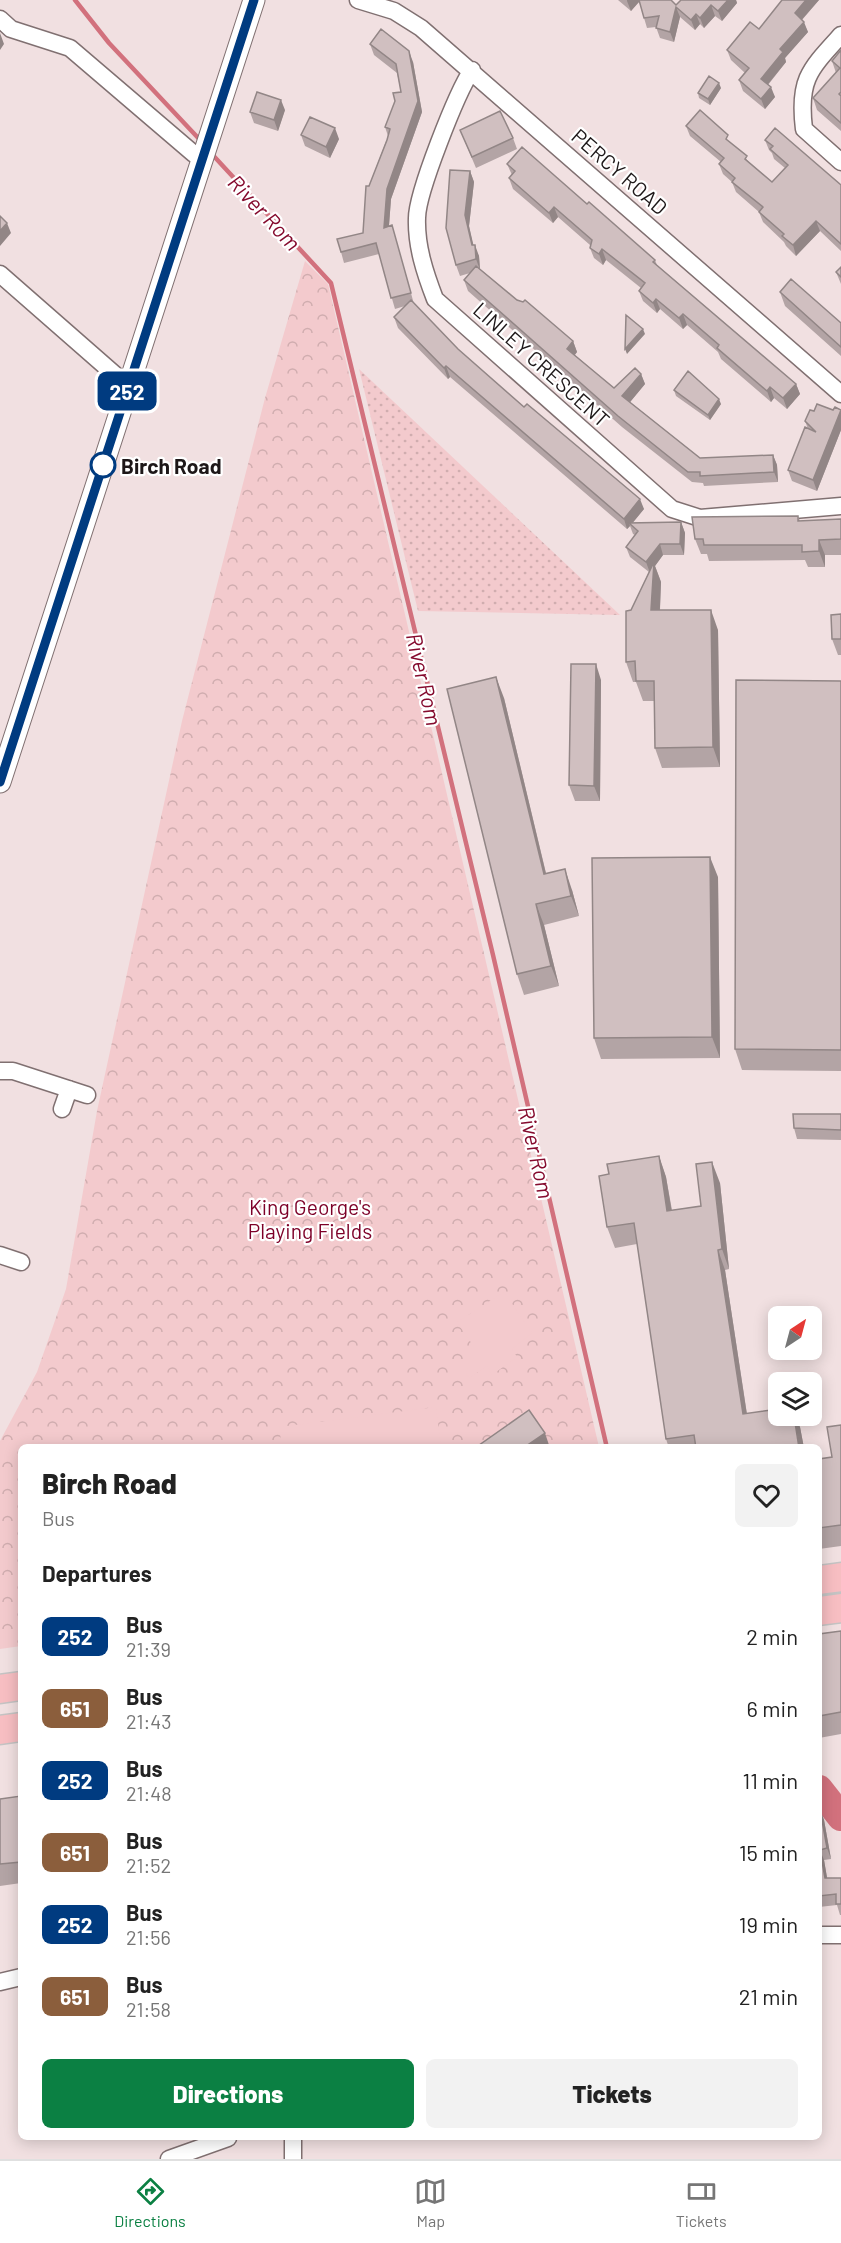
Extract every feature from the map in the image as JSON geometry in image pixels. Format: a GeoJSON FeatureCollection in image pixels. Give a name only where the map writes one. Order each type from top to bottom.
{"type":"FeatureCollection","features":[{"type":"Feature","properties":{"kind":"highway"},"geometry":{"type":"LineString","coordinates":[[822,1580],[841,1577]]}},
{"type":"Feature","properties":{"kind":"highway"},"geometry":{"type":"LineString","coordinates":[[822,1611],[841,1608]]}},
{"type":"Feature","properties":{"kind":"highway"},"geometry":{"type":"LineString","coordinates":[[0,1689],[18,1686]]}},
{"type":"Feature","properties":{"kind":"highway"},"geometry":{"type":"LineString","coordinates":[[0,1730],[18,1727]]}},
{"type":"Feature","properties":{"kind":"street"},"geometry":{"type":"LineString","coordinates":[[0,779],[254,0]]}},
{"type":"Feature","properties":{"kind":"street","name":"PERCY ROAD"},"geometry":{"type":"LineString","coordinates":[[358,0],[394,11],[421,28],[472,70],[841,394]]}},
{"type":"Feature","properties":{"kind":"street"},"geometry":{"type":"LineString","coordinates":[[0,19],[11,29],[70,48],[194,154],[207,147]]}},
{"type":"Feature","properties":{"kind":"street"},"geometry":{"type":"LineString","coordinates":[[841,35],[812,67],[801,101],[804,129],[841,162]]}},
{"type":"Feature","properties":{"kind":"street","name":"LINLEY CRESCENT"},"geometry":{"type":"LineString","coordinates":[[472,70],[444,131],[417,216],[423,267],[435,298],[672,509],[700,518],[841,507]]}},
{"type":"Feature","properties":{"kind":"street"},"geometry":{"type":"LineString","coordinates":[[0,274],[129,387]]}},
{"type":"Feature","properties":{"kind":"street"},"geometry":{"type":"LineString","coordinates":[[0,1071],[13,1071],[87,1095]]}},
{"type":"Feature","properties":{"kind":"street"},"geometry":{"type":"LineString","coordinates":[[62,1109],[69,1089]]}},
{"type":"Feature","properties":{"kind":"street"},"geometry":{"type":"LineString","coordinates":[[0,1255],[21,1262]]}},
{"type":"Feature","properties":{"kind":"street"},"geometry":{"type":"LineString","coordinates":[[822,1935],[841,1935]]}},
{"type":"Feature","properties":{"kind":"street"},"geometry":{"type":"LineString","coordinates":[[0,1982],[18,1978]]}},
{"type":"Feature","properties":{"kind":"street"},"geometry":{"type":"LineString","coordinates":[[170,2159],[222,2140]]}},
{"type":"Feature","properties":{"kind":"street"},"geometry":{"type":"LineString","coordinates":[[293,2140],[293,2159]]}},
{"type":"Feature","properties":{"kind":"green space","name":"King George's Playing Fields"},"geometry":{"type":"Polygon","coordinates":[[[305,261],[328,284],[598,1444],[18,1444],[18,1646],[0,1649],[0,1441],[37,1372],[66,1289],[97,1111],[182,721],[265,398],[305,261]]]}},
{"type":"Feature","properties":{"kind":"green space"},"geometry":{"type":"Polygon","coordinates":[[[359,369],[620,615],[418,611],[359,369]]]}},
{"type":"Feature","properties":{"kind":"green space"},"geometry":{"type":"Polygon","coordinates":[[[504,1292],[532,1333],[512,1349],[517,1357],[492,1375],[487,1366],[469,1378],[466,1374],[472,1344],[457,1322],[504,1292]]]}},
{"type":"Feature","properties":{"kind":"green space"},"geometry":{"type":"Polygon","coordinates":[[[436,1407],[441,1444],[282,1444],[279,1427],[436,1407]]]}},
{"type":"Feature","properties":{"kind":"building"},"geometry":{"type":"Polygon","coordinates":[[[639,0],[671,0],[676,5],[681,0],[728,0],[718,11],[711,5],[700,18],[696,14],[691,20],[676,7],[670,32],[656,28],[659,16],[644,18],[639,0]]]}},
{"type":"Feature","properties":{"kind":"building"},"geometry":{"type":"Polygon","coordinates":[[[782,0],[806,0],[795,13],[804,22],[780,49],[783,52],[761,79],[771,87],[761,99],[739,80],[749,68],[727,50],[750,22],[759,29],[782,0]]]}},
{"type":"Feature","properties":{"kind":"building"},"geometry":{"type":"Polygon","coordinates":[[[381,29],[409,51],[418,101],[387,189],[384,228],[392,225],[411,293],[391,298],[376,243],[341,252],[337,239],[363,233],[366,186],[369,186],[387,140],[390,129],[385,127],[395,101],[393,93],[401,92],[396,64],[370,44],[381,29]]]}},
{"type":"Feature","properties":{"kind":"building"},"geometry":{"type":"Polygon","coordinates":[[[841,50],[841,92],[839,94],[841,96],[841,123],[813,98],[840,68],[832,61],[841,50]]]}},
{"type":"Feature","properties":{"kind":"building"},"geometry":{"type":"Polygon","coordinates":[[[709,76],[719,83],[708,99],[698,93],[709,76]]]}},
{"type":"Feature","properties":{"kind":"building"},"geometry":{"type":"Polygon","coordinates":[[[257,92],[281,100],[274,120],[250,112],[257,92]]]}},
{"type":"Feature","properties":{"kind":"building"},"geometry":{"type":"Polygon","coordinates":[[[700,110],[728,135],[726,139],[747,156],[745,159],[772,182],[788,165],[770,149],[773,146],[765,140],[775,128],[841,185],[841,244],[816,221],[793,245],[782,236],[784,234],[759,212],[763,207],[732,182],[735,178],[719,164],[724,158],[686,126],[700,110]]]}},
{"type":"Feature","properties":{"kind":"building"},"geometry":{"type":"Polygon","coordinates":[[[500,111],[513,138],[472,157],[460,130],[500,111]]]}},
{"type":"Feature","properties":{"kind":"building"},"geometry":{"type":"Polygon","coordinates":[[[310,117],[335,128],[326,147],[301,135],[310,117]]]}},
{"type":"Feature","properties":{"kind":"building"},"geometry":{"type":"Polygon","coordinates":[[[522,147],[587,204],[589,202],[655,260],[653,262],[796,384],[783,398],[770,387],[767,391],[717,348],[719,345],[683,314],[679,318],[656,299],[653,303],[639,291],[645,283],[602,249],[599,254],[590,248],[592,240],[554,207],[549,213],[509,178],[515,171],[507,164],[522,147]]]}},
{"type":"Feature","properties":{"kind":"building"},"geometry":{"type":"Polygon","coordinates":[[[450,170],[470,171],[465,215],[472,245],[475,245],[476,259],[456,265],[446,228],[450,170]]]}},
{"type":"Feature","properties":{"kind":"building"},"geometry":{"type":"Polygon","coordinates":[[[0,216],[7,223],[0,231],[0,216]]]}},
{"type":"Feature","properties":{"kind":"building"},"geometry":{"type":"Polygon","coordinates":[[[476,266],[517,300],[523,302],[525,300],[573,341],[567,349],[614,388],[635,368],[641,374],[622,396],[700,458],[773,455],[774,472],[700,476],[700,472],[688,472],[618,416],[464,280],[476,266]]]}},
{"type":"Feature","properties":{"kind":"building"},"geometry":{"type":"Polygon","coordinates":[[[841,267],[841,277],[836,272],[841,267]]]}},
{"type":"Feature","properties":{"kind":"building"},"geometry":{"type":"Polygon","coordinates":[[[791,279],[841,323],[841,347],[780,292],[791,279]]]}},
{"type":"Feature","properties":{"kind":"building"},"geometry":{"type":"Polygon","coordinates":[[[411,300],[458,349],[524,407],[527,404],[640,499],[624,519],[446,366],[444,368],[394,317],[411,300]]]}},
{"type":"Feature","properties":{"kind":"building"},"geometry":{"type":"Polygon","coordinates":[[[626,315],[643,329],[625,349],[626,315]]]}},
{"type":"Feature","properties":{"kind":"building"},"geometry":{"type":"Polygon","coordinates":[[[688,371],[719,399],[708,415],[674,390],[688,371]]]}},
{"type":"Feature","properties":{"kind":"building"},"geometry":{"type":"Polygon","coordinates":[[[817,404],[833,410],[835,407],[841,410],[813,480],[788,470],[805,427],[816,432],[805,421],[810,410],[814,411],[817,404]]]}},
{"type":"Feature","properties":{"kind":"building"},"geometry":{"type":"Polygon","coordinates":[[[798,516],[798,521],[841,519],[841,539],[819,540],[819,551],[802,552],[802,545],[704,545],[703,539],[695,539],[692,517],[798,516]]]}},
{"type":"Feature","properties":{"kind":"building"},"geometry":{"type":"Polygon","coordinates":[[[681,522],[680,544],[660,544],[646,562],[626,547],[638,531],[629,523],[681,522]]]}},
{"type":"Feature","properties":{"kind":"building"},"geometry":{"type":"Polygon","coordinates":[[[654,562],[651,610],[711,610],[713,747],[655,748],[654,681],[636,681],[635,661],[626,662],[626,611],[631,610],[654,562]]]}},
{"type":"Feature","properties":{"kind":"building"},"geometry":{"type":"Polygon","coordinates":[[[841,614],[841,639],[832,639],[831,615],[841,614]]]}},
{"type":"Feature","properties":{"kind":"building"},"geometry":{"type":"Polygon","coordinates":[[[571,664],[596,664],[594,786],[569,785],[571,664]]]}},
{"type":"Feature","properties":{"kind":"building"},"geometry":{"type":"Polygon","coordinates":[[[496,677],[544,874],[565,869],[571,896],[536,904],[551,966],[517,974],[447,689],[496,677]]]}},
{"type":"Feature","properties":{"kind":"building"},"geometry":{"type":"Polygon","coordinates":[[[736,680],[841,681],[841,1050],[735,1049],[736,680]]]}},
{"type":"Feature","properties":{"kind":"building"},"geometry":{"type":"Polygon","coordinates":[[[710,857],[712,1037],[594,1038],[592,858],[710,857]]]}},
{"type":"Feature","properties":{"kind":"building"},"geometry":{"type":"Polygon","coordinates":[[[793,1114],[841,1114],[841,1130],[794,1128],[793,1114]]]}},
{"type":"Feature","properties":{"kind":"building"},"geometry":{"type":"Polygon","coordinates":[[[659,1156],[667,1211],[701,1206],[696,1164],[712,1162],[722,1249],[718,1250],[743,1414],[768,1410],[768,1426],[796,1426],[798,1444],[695,1444],[694,1435],[666,1439],[634,1223],[607,1227],[599,1176],[609,1174],[607,1164],[659,1156]]]}},
{"type":"Feature","properties":{"kind":"building"},"geometry":{"type":"Polygon","coordinates":[[[529,1410],[545,1433],[529,1444],[481,1444],[529,1410]]]}},
{"type":"Feature","properties":{"kind":"building"},"geometry":{"type":"Polygon","coordinates":[[[841,1425],[841,1525],[822,1528],[822,1459],[832,1457],[827,1427],[841,1425]]]}},
{"type":"Feature","properties":{"kind":"building"},"geometry":{"type":"Polygon","coordinates":[[[841,1631],[841,1712],[822,1715],[822,1634],[841,1631]]]}},
{"type":"Feature","properties":{"kind":"building"},"geometry":{"type":"Polygon","coordinates":[[[18,1796],[18,1862],[0,1864],[0,1799],[18,1796]]]}},
{"type":"Feature","properties":{"kind":"building"},"geometry":{"type":"Polygon","coordinates":[[[822,1820],[827,1848],[822,1849],[822,1820]]]}},
{"type":"Feature","properties":{"kind":"building"},"geometry":{"type":"Polygon","coordinates":[[[822,1861],[825,1878],[841,1878],[841,1904],[836,1904],[836,1894],[822,1896],[822,1861]]]}},
{"type":"Feature","properties":{"kind":"waterway","name":"River Rom"},"geometry":{"type":"LineString","coordinates":[[75,0],[109,43],[201,141]]}},
{"type":"Feature","properties":{"kind":"waterway","name":"River Rom"},"geometry":{"type":"LineString","coordinates":[[210,152],[331,283],[493,955],[606,1444]]}},
{"type":"Feature","properties":{"kind":"waterway","name":"River Rom"},"geometry":{"type":"LineString","coordinates":[[822,1793],[841,1817]]}},
{"type":"Feature","properties":{"kind":"bus line","name":"252"},"geometry":{"type":"LineString","coordinates":[[0,782],[254,0]]}},
{"type":"Feature","properties":{"kind":"place","name":"Birch Road"},"geometry":{"type":"Point","coordinates":[103,465]}}]}
